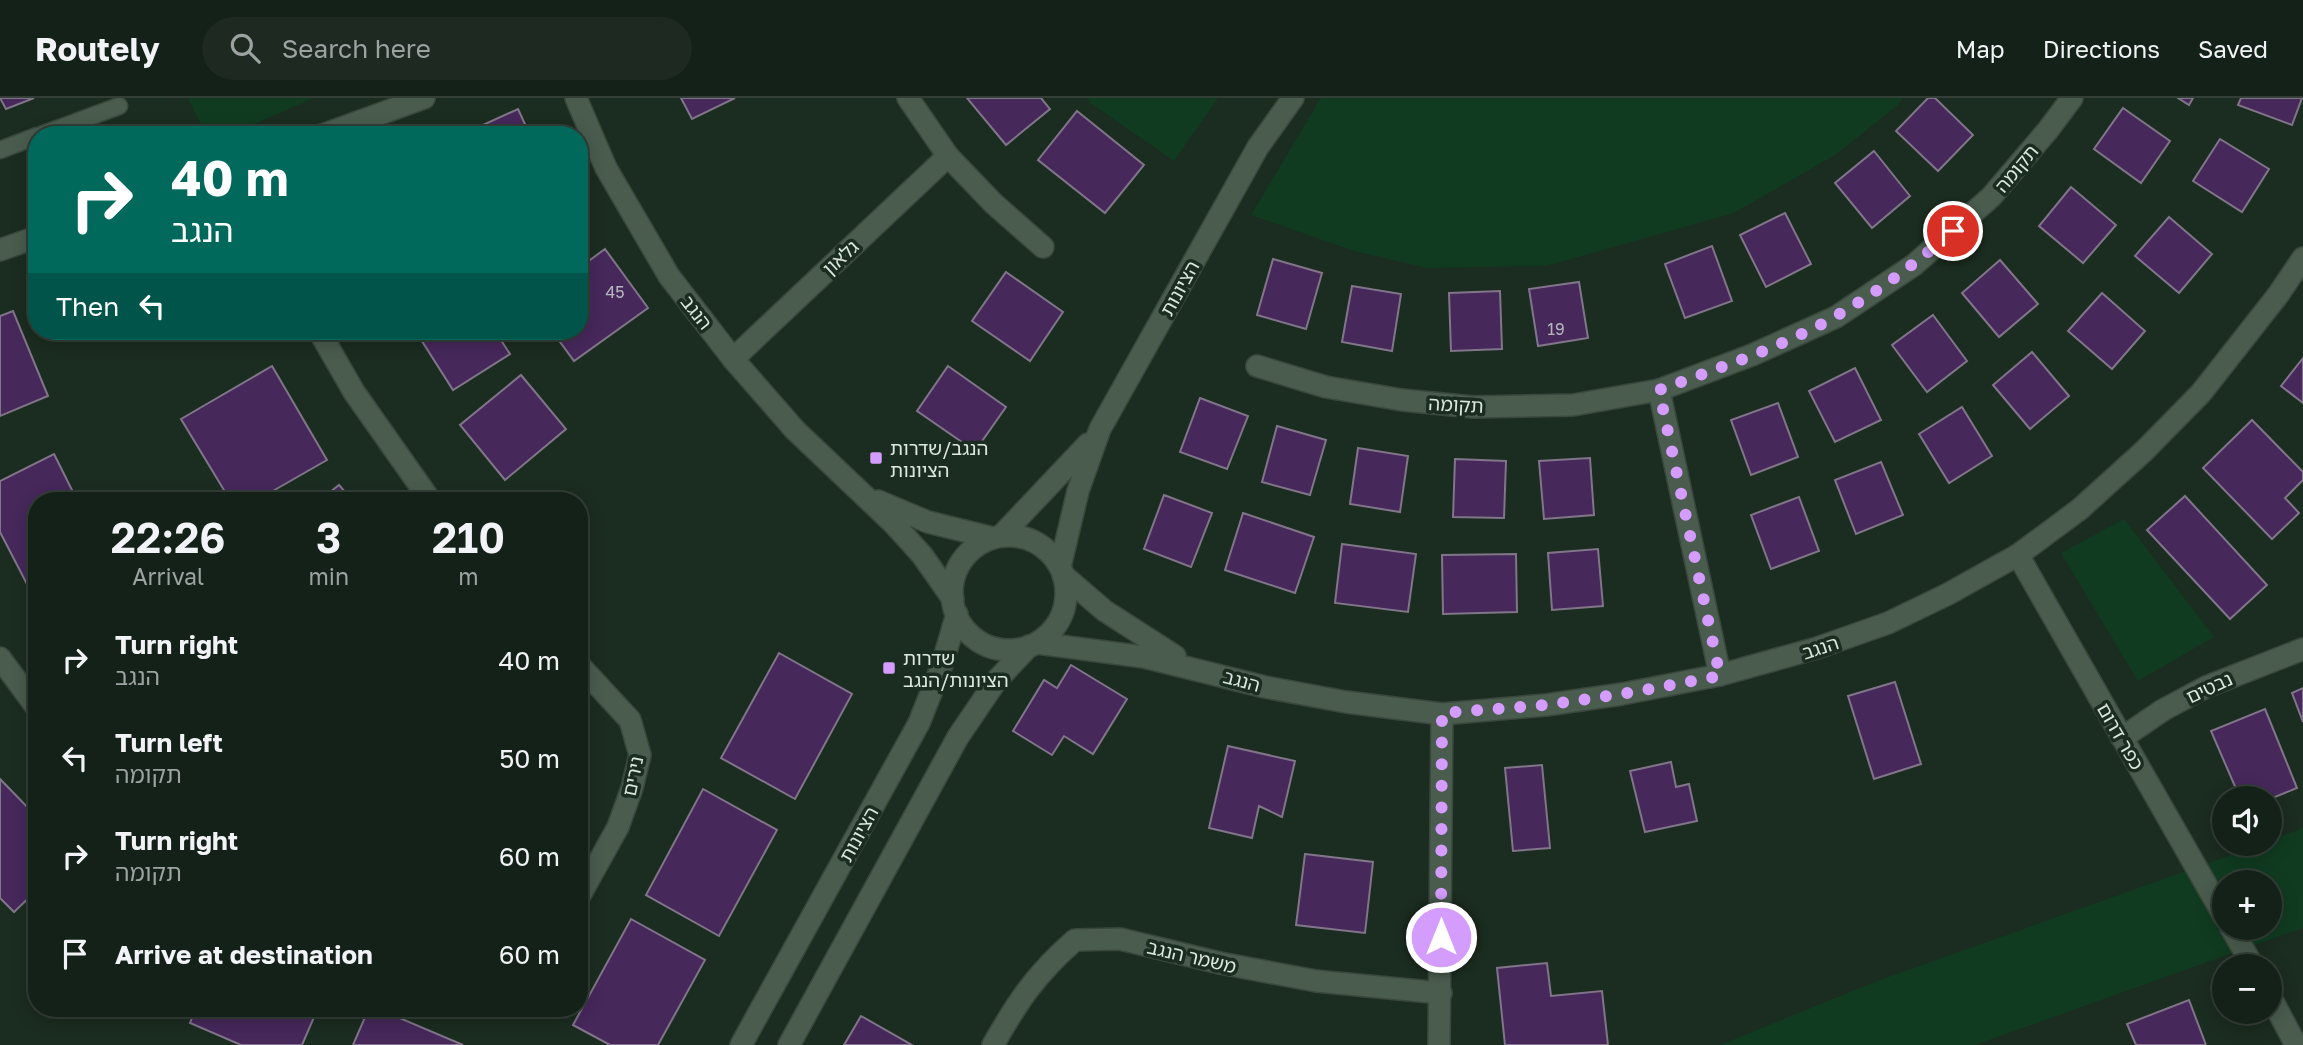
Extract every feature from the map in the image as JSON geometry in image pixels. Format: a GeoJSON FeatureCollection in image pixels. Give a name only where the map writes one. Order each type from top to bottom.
{"type":"FeatureCollection","features":[{"type":"Feature","properties":{"kind":"street"},"geometry":{"type":"LineString","coordinates":[[347,126],[424,98]]}},
{"type":"Feature","properties":{"kind":"street","name":"הנגב"},"geometry":{"type":"LineString","coordinates":[[576,98],[606,168],[669,276],[733,359],[795,430],[922,555],[955,606]]}},
{"type":"Feature","properties":{"kind":"street"},"geometry":{"type":"LineString","coordinates":[[908,98],[948,156],[993,203],[1043,247]]}},
{"type":"Feature","properties":{"kind":"street","name":"הציונות"},"geometry":{"type":"LineString","coordinates":[[1258,147],[1275,98]]}},
{"type":"Feature","properties":{"kind":"street","name":"הציונות"},"geometry":{"type":"LineString","coordinates":[[1062,571],[1078,491],[1100,429],[1258,147],[1293,98]]}},
{"type":"Feature","properties":{"kind":"street","name":"תקומה"},"geometry":{"type":"LineString","coordinates":[[1257,366],[1326,387],[1402,401],[1473,407],[1573,405],[1659,390],[1752,355],[1836,317],[1914,265],[1991,197],[2072,98]]}},
{"type":"Feature","properties":{"kind":"street","name":"גלאון"},"geometry":{"type":"LineString","coordinates":[[733,359],[948,156]]}},
{"type":"Feature","properties":{"kind":"street"},"geometry":{"type":"LineString","coordinates":[[0,250],[28,240]]}},
{"type":"Feature","properties":{"kind":"street","name":"הנגב"},"geometry":{"type":"LineString","coordinates":[[1033,645],[1114,652],[1199,668],[1265,687],[1332,700],[1442,713],[1546,705],[1622,694],[1720,676],[1817,648],[1888,623],[1948,594],[2018,555],[2080,509],[2144,451],[2201,393],[2278,295],[2303,258]]}},
{"type":"Feature","properties":{"kind":"street"},"geometry":{"type":"LineString","coordinates":[[324,340],[354,392],[424,492]]}},
{"type":"Feature","properties":{"kind":"street"},"geometry":{"type":"LineString","coordinates":[[1659,390],[1720,676]]}},
{"type":"Feature","properties":{"kind":"street","name":"הציונות"},"geometry":{"type":"LineString","coordinates":[[997,537],[1062,474],[1100,429]]}},
{"type":"Feature","properties":{"kind":"street","name":"הנגב"},"geometry":{"type":"LineString","coordinates":[[863,494],[928,522],[997,537]]}},
{"type":"Feature","properties":{"kind":"street"},"geometry":{"type":"LineString","coordinates":[[789,1045],[958,737],[996,681],[1049,633],[1063,614],[1066,591],[1062,571],[1046,549],[1017,536],[997,537],[979,545],[962,561],[955,575],[955,606],[970,634],[990,646],[1014,649],[1033,645]]}},
{"type":"Feature","properties":{"kind":"street","name":"כפר דרום"},"geometry":{"type":"LineString","coordinates":[[2018,555],[2212,895]]}},
{"type":"Feature","properties":{"kind":"street","name":"הנגב"},"geometry":{"type":"LineString","coordinates":[[1062,571],[1105,611],[1143,638],[1199,668]]}},
{"type":"Feature","properties":{"kind":"street","name":"הציונות"},"geometry":{"type":"LineString","coordinates":[[741,1045],[908,745],[932,692],[955,606]]}},
{"type":"Feature","properties":{"kind":"street","name":"נבטים"},"geometry":{"type":"LineString","coordinates":[[2122,738],[2163,710],[2206,687],[2303,649]]}},
{"type":"Feature","properties":{"kind":"street"},"geometry":{"type":"LineString","coordinates":[[0,658],[28,696]]}},
{"type":"Feature","properties":{"kind":"street","name":"נירים"},"geometry":{"type":"LineString","coordinates":[[588,675],[630,720],[640,754],[632,788],[618,827],[588,881]]}},
{"type":"Feature","properties":{"kind":"street"},"geometry":{"type":"LineString","coordinates":[[1439,1045],[1442,713]]}},
{"type":"Feature","properties":{"kind":"street","name":"משמר הנגב"},"geometry":{"type":"LineString","coordinates":[[993,1045],[1018,1000],[1074,940],[1121,939],[1220,963],[1317,981],[1441,993]]}},
{"type":"Feature","properties":{"kind":"street"},"geometry":{"type":"LineString","coordinates":[[2282,1019],[2296,1045]]}},
{"type":"Feature","properties":{"kind":"lane"},"geometry":{"type":"LineString","coordinates":[[66,126],[119,106]]}},
{"type":"Feature","properties":{"kind":"lane"},"geometry":{"type":"LineString","coordinates":[[0,150],[28,140]]}},
{"type":"Feature","properties":{"kind":"green space"},"geometry":{"type":"Polygon","coordinates":[[[188,98],[314,98],[250,126],[202,126],[188,98]]]}},
{"type":"Feature","properties":{"kind":"green space"},"geometry":{"type":"Polygon","coordinates":[[[1087,98],[1218,98],[1174,161],[1087,98]]]}},
{"type":"Feature","properties":{"kind":"green space"},"geometry":{"type":"Polygon","coordinates":[[[1321,98],[1903,98],[1898,105],[1835,155],[1734,213],[1546,266],[1427,268],[1354,251],[1251,215],[1321,98]]]}},
{"type":"Feature","properties":{"kind":"green space"},"geometry":{"type":"Polygon","coordinates":[[[2124,519],[2214,637],[2138,681],[2061,553],[2124,519]]]}},
{"type":"Feature","properties":{"kind":"green space"},"geometry":{"type":"Polygon","coordinates":[[[2303,828],[2303,928],[2282,935],[2282,870],[2212,870],[2212,940],[2269,940],[2230,954],[2212,954],[2212,960],[1975,1045],[1720,1045],[1877,981],[2228,856],[2282,856],[2282,836],[2303,828]]]}},
{"type":"Feature","properties":{"kind":"building"},"geometry":{"type":"Polygon","coordinates":[[[0,98],[34,98],[6,109],[0,98]]]}},
{"type":"Feature","properties":{"kind":"building"},"geometry":{"type":"Polygon","coordinates":[[[681,98],[735,98],[692,119],[681,98]]]}},
{"type":"Feature","properties":{"kind":"building"},"geometry":{"type":"Polygon","coordinates":[[[967,98],[1041,98],[1050,109],[1006,145],[967,98]]]}},
{"type":"Feature","properties":{"kind":"building"},"geometry":{"type":"Polygon","coordinates":[[[1928,98],[1935,98],[1973,135],[1938,171],[1896,131],[1928,98]]]}},
{"type":"Feature","properties":{"kind":"building"},"geometry":{"type":"Polygon","coordinates":[[[2178,98],[2193,98],[2189,105],[2178,98]]]}},
{"type":"Feature","properties":{"kind":"building"},"geometry":{"type":"Polygon","coordinates":[[[2241,98],[2302,98],[2292,125],[2238,105],[2241,98]]]}},
{"type":"Feature","properties":{"kind":"building"},"geometry":{"type":"Polygon","coordinates":[[[2123,108],[2170,141],[2141,183],[2094,149],[2123,108]]]}},
{"type":"Feature","properties":{"kind":"building"},"geometry":{"type":"Polygon","coordinates":[[[518,109],[526,126],[481,126],[518,109]]]}},
{"type":"Feature","properties":{"kind":"building"},"geometry":{"type":"Polygon","coordinates":[[[1077,111],[1144,165],[1105,213],[1038,160],[1077,111]]]}},
{"type":"Feature","properties":{"kind":"building"},"geometry":{"type":"Polygon","coordinates":[[[2220,139],[2269,169],[2242,212],[2193,181],[2220,139]]]}},
{"type":"Feature","properties":{"kind":"building"},"geometry":{"type":"Polygon","coordinates":[[[1874,151],[1910,196],[1872,228],[1835,183],[1874,151]]]}},
{"type":"Feature","properties":{"kind":"building"},"geometry":{"type":"Polygon","coordinates":[[[2071,187],[2116,225],[2083,263],[2039,226],[2071,187]]]}},
{"type":"Feature","properties":{"kind":"building"},"geometry":{"type":"Polygon","coordinates":[[[1785,213],[1811,264],[1766,287],[1740,235],[1785,213]]]}},
{"type":"Feature","properties":{"kind":"building"},"geometry":{"type":"Polygon","coordinates":[[[2169,217],[2212,254],[2179,293],[2135,256],[2169,217]]]}},
{"type":"Feature","properties":{"kind":"building"},"geometry":{"type":"Polygon","coordinates":[[[1712,246],[1732,301],[1685,318],[1665,264],[1712,246]]]}},
{"type":"Feature","properties":{"kind":"building"},"geometry":{"type":"Polygon","coordinates":[[[605,249],[648,308],[574,361],[559,340],[588,340],[588,261],[605,249]]]}},
{"type":"Feature","properties":{"kind":"building"},"geometry":{"type":"Polygon","coordinates":[[[1273,259],[1322,273],[1306,329],[1257,315],[1273,259]]]}},
{"type":"Feature","properties":{"kind":"building"},"geometry":{"type":"Polygon","coordinates":[[[2000,260],[2038,304],[1999,337],[1962,293],[2000,260]]]}},
{"type":"Feature","properties":{"kind":"building"},"geometry":{"type":"Polygon","coordinates":[[[1006,272],[1063,312],[1030,361],[972,321],[1006,272]]]}},
{"type":"Feature","properties":{"kind":"building"},"geometry":{"type":"Polygon","coordinates":[[[1579,282],[1588,338],[1538,346],[1529,289],[1579,282]]]}},
{"type":"Feature","properties":{"kind":"building"},"geometry":{"type":"Polygon","coordinates":[[[1352,286],[1401,294],[1392,351],[1342,342],[1352,286]]]}},
{"type":"Feature","properties":{"kind":"building"},"geometry":{"type":"Polygon","coordinates":[[[1500,291],[1502,349],[1451,351],[1449,293],[1500,291]]]}},
{"type":"Feature","properties":{"kind":"building"},"geometry":{"type":"Polygon","coordinates":[[[2102,293],[2145,331],[2112,369],[2068,331],[2102,293]]]}},
{"type":"Feature","properties":{"kind":"building"},"geometry":{"type":"Polygon","coordinates":[[[13,311],[48,396],[0,416],[0,316],[13,311]]]}},
{"type":"Feature","properties":{"kind":"building"},"geometry":{"type":"Polygon","coordinates":[[[1933,315],[1967,361],[1927,392],[1892,345],[1933,315]]]}},
{"type":"Feature","properties":{"kind":"building"},"geometry":{"type":"Polygon","coordinates":[[[421,340],[501,340],[510,354],[453,390],[421,340]]]}},
{"type":"Feature","properties":{"kind":"building"},"geometry":{"type":"Polygon","coordinates":[[[2032,352],[2069,396],[2030,429],[1993,385],[2032,352]]]}},
{"type":"Feature","properties":{"kind":"building"},"geometry":{"type":"Polygon","coordinates":[[[2303,358],[2303,403],[2281,386],[2303,358]]]}},
{"type":"Feature","properties":{"kind":"building"},"geometry":{"type":"Polygon","coordinates":[[[272,366],[327,460],[271,492],[225,492],[181,419],[272,366]]]}},
{"type":"Feature","properties":{"kind":"building"},"geometry":{"type":"Polygon","coordinates":[[[948,366],[1006,407],[975,451],[917,411],[948,366]]]}},
{"type":"Feature","properties":{"kind":"building"},"geometry":{"type":"Polygon","coordinates":[[[1855,368],[1881,420],[1835,442],[1809,391],[1855,368]]]}},
{"type":"Feature","properties":{"kind":"building"},"geometry":{"type":"Polygon","coordinates":[[[521,375],[566,429],[505,480],[460,425],[521,375]]]}},
{"type":"Feature","properties":{"kind":"building"},"geometry":{"type":"Polygon","coordinates":[[[1200,398],[1248,416],[1227,469],[1180,452],[1200,398]]]}},
{"type":"Feature","properties":{"kind":"building"},"geometry":{"type":"Polygon","coordinates":[[[1778,403],[1798,457],[1751,475],[1731,420],[1778,403]]]}},
{"type":"Feature","properties":{"kind":"building"},"geometry":{"type":"Polygon","coordinates":[[[1962,407],[1992,456],[1949,483],[1919,434],[1962,407]]]}},
{"type":"Feature","properties":{"kind":"building"},"geometry":{"type":"Polygon","coordinates":[[[2252,420],[2303,472],[2303,480],[2285,498],[2299,513],[2272,539],[2203,468],[2252,420]]]}},
{"type":"Feature","properties":{"kind":"building"},"geometry":{"type":"Polygon","coordinates":[[[1277,426],[1326,440],[1310,495],[1262,482],[1277,426]]]}},
{"type":"Feature","properties":{"kind":"building"},"geometry":{"type":"Polygon","coordinates":[[[1358,448],[1408,456],[1400,512],[1350,504],[1358,448]]]}},
{"type":"Feature","properties":{"kind":"building"},"geometry":{"type":"Polygon","coordinates":[[[54,454],[73,492],[28,492],[28,586],[0,532],[0,481],[54,454]]]}},
{"type":"Feature","properties":{"kind":"building"},"geometry":{"type":"Polygon","coordinates":[[[1590,458],[1594,515],[1544,519],[1539,461],[1590,458]]]}},
{"type":"Feature","properties":{"kind":"building"},"geometry":{"type":"Polygon","coordinates":[[[1455,459],[1506,461],[1504,518],[1453,517],[1455,459]]]}},
{"type":"Feature","properties":{"kind":"building"},"geometry":{"type":"Polygon","coordinates":[[[1881,462],[1903,515],[1856,534],[1835,480],[1881,462]]]}},
{"type":"Feature","properties":{"kind":"building"},"geometry":{"type":"Polygon","coordinates":[[[339,485],[345,492],[330,492],[339,485]]]}},
{"type":"Feature","properties":{"kind":"building"},"geometry":{"type":"Polygon","coordinates":[[[1164,495],[1212,513],[1191,567],[1144,549],[1164,495]]]}},
{"type":"Feature","properties":{"kind":"building"},"geometry":{"type":"Polygon","coordinates":[[[2185,496],[2267,585],[2230,619],[2147,530],[2185,496]]]}},
{"type":"Feature","properties":{"kind":"building"},"geometry":{"type":"Polygon","coordinates":[[[1799,497],[1819,551],[1771,569],[1751,515],[1799,497]]]}},
{"type":"Feature","properties":{"kind":"building"},"geometry":{"type":"Polygon","coordinates":[[[1243,513],[1314,537],[1295,593],[1225,570],[1243,513]]]}},
{"type":"Feature","properties":{"kind":"building"},"geometry":{"type":"Polygon","coordinates":[[[1342,544],[1416,554],[1408,612],[1335,603],[1342,544]]]}},
{"type":"Feature","properties":{"kind":"building"},"geometry":{"type":"Polygon","coordinates":[[[1598,549],[1603,606],[1552,610],[1548,553],[1598,549]]]}},
{"type":"Feature","properties":{"kind":"building"},"geometry":{"type":"Polygon","coordinates":[[[1516,554],[1517,612],[1443,614],[1442,555],[1516,554]]]}},
{"type":"Feature","properties":{"kind":"building"},"geometry":{"type":"Polygon","coordinates":[[[779,653],[852,694],[795,799],[721,758],[779,653]]]}},
{"type":"Feature","properties":{"kind":"building"},"geometry":{"type":"Polygon","coordinates":[[[1071,665],[1127,699],[1093,754],[1064,736],[1052,755],[1013,731],[1044,680],[1057,688],[1071,665]]]}},
{"type":"Feature","properties":{"kind":"building"},"geometry":{"type":"Polygon","coordinates":[[[1895,682],[1921,764],[1874,779],[1848,696],[1895,682]]]}},
{"type":"Feature","properties":{"kind":"building"},"geometry":{"type":"Polygon","coordinates":[[[2303,688],[2303,722],[2292,693],[2303,688]]]}},
{"type":"Feature","properties":{"kind":"building"},"geometry":{"type":"Polygon","coordinates":[[[2265,709],[2297,788],[2282,794],[2282,786],[2235,786],[2211,731],[2265,709]]]}},
{"type":"Feature","properties":{"kind":"building"},"geometry":{"type":"Polygon","coordinates":[[[1228,746],[1295,761],[1282,817],[1259,806],[1252,838],[1209,828],[1228,746]]]}},
{"type":"Feature","properties":{"kind":"building"},"geometry":{"type":"Polygon","coordinates":[[[1671,762],[1676,787],[1689,784],[1697,821],[1645,832],[1630,771],[1671,762]]]}},
{"type":"Feature","properties":{"kind":"building"},"geometry":{"type":"Polygon","coordinates":[[[1542,765],[1550,848],[1513,851],[1505,768],[1542,765]]]}},
{"type":"Feature","properties":{"kind":"building"},"geometry":{"type":"Polygon","coordinates":[[[0,779],[28,808],[28,899],[14,912],[0,898],[0,779]]]}},
{"type":"Feature","properties":{"kind":"building"},"geometry":{"type":"Polygon","coordinates":[[[703,789],[777,830],[719,936],[646,895],[703,789]]]}},
{"type":"Feature","properties":{"kind":"building"},"geometry":{"type":"Polygon","coordinates":[[[1305,854],[1373,862],[1365,933],[1296,925],[1305,854]]]}},
{"type":"Feature","properties":{"kind":"building"},"geometry":{"type":"Polygon","coordinates":[[[631,919],[705,960],[658,1045],[610,1045],[573,1025],[577,1017],[588,1017],[588,998],[631,919]]]}},
{"type":"Feature","properties":{"kind":"building"},"geometry":{"type":"Polygon","coordinates":[[[1547,963],[1551,996],[1602,991],[1608,1045],[1505,1045],[1497,968],[1547,963]]]}},
{"type":"Feature","properties":{"kind":"building"},"geometry":{"type":"Polygon","coordinates":[[[2189,1000],[2206,1045],[2136,1045],[2127,1024],[2189,1000]]]}},
{"type":"Feature","properties":{"kind":"building"},"geometry":{"type":"Polygon","coordinates":[[[861,1016],[912,1045],[844,1045],[861,1016]]]}},
{"type":"Feature","properties":{"kind":"building"},"geometry":{"type":"Polygon","coordinates":[[[192,1017],[314,1017],[302,1045],[241,1045],[190,1023],[192,1017]]]}},
{"type":"Feature","properties":{"kind":"building"},"geometry":{"type":"Polygon","coordinates":[[[365,1017],[397,1017],[463,1045],[353,1045],[365,1017]]]}},
{"type":"Feature","properties":{"kind":"place","name":"הנגב/שדרות הציונות"},"geometry":{"type":"Point","coordinates":[876,458]}},
{"type":"Feature","properties":{"kind":"place","name":"שדרות הציונות/הנגב"},"geometry":{"type":"Point","coordinates":[889,668]}},
{"type":"Feature","properties":{"kind":"route"},"geometry":{"type":"LineString","coordinates":[[1441,937],[1442,713],[1546,705],[1720,676],[1659,390],[1752,355],[1836,317],[1914,265],[1953,231]]}}]}
